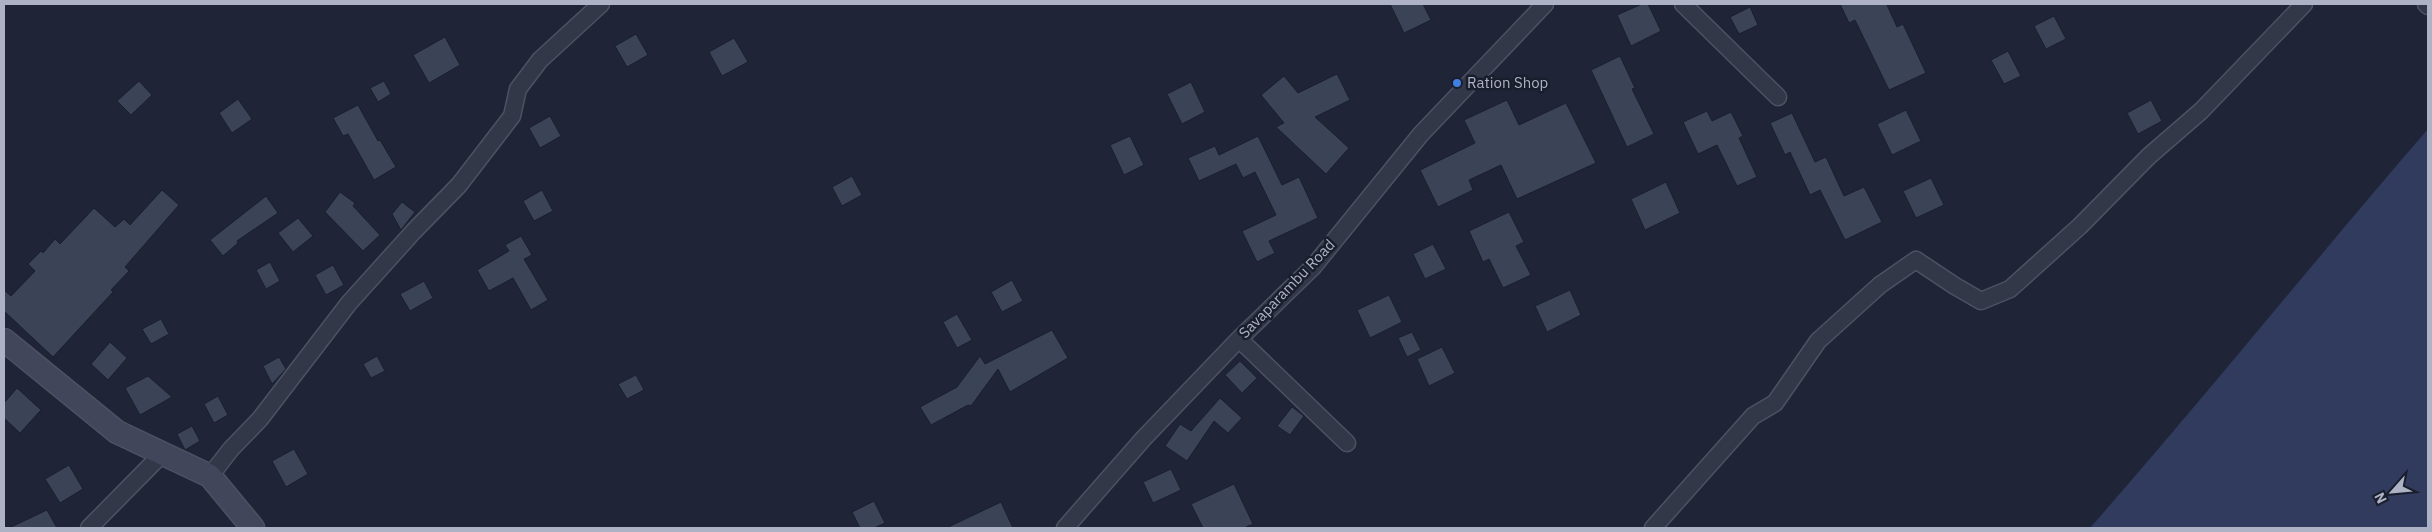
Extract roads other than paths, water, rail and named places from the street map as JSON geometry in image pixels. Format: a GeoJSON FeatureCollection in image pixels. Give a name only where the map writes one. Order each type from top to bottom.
{"type":"FeatureCollection","features":[{"type":"Feature","properties":{"kind":"main road"},"geometry":{"type":"LineString","coordinates":[[4,340],[117,432],[210,476],[254,528]]}},
{"type":"Feature","properties":{"kind":"street"},"geometry":{"type":"LineString","coordinates":[[210,476],[231,449],[260,419],[349,303],[414,231],[459,185],[512,116],[518,89],[540,60],[601,4]]}},
{"type":"Feature","properties":{"kind":"street","name":"Savaparambu Road"},"geometry":{"type":"LineString","coordinates":[[1065,528],[1144,438],[1239,339],[1313,266],[1421,134],[1545,4]]}},
{"type":"Feature","properties":{"kind":"street"},"geometry":{"type":"LineString","coordinates":[[1683,4],[1778,97]]}},
{"type":"Feature","properties":{"kind":"street"},"geometry":{"type":"LineString","coordinates":[[1653,528],[1753,416],[1775,403],[1818,341],[1880,285],[1916,260],[1955,286],[1982,301],[2010,289],[2080,226],[2149,156],[2201,110],[2304,4]]}},
{"type":"Feature","properties":{"kind":"street"},"geometry":{"type":"LineString","coordinates":[[1239,339],[1347,443]]}},
{"type":"Feature","properties":{"kind":"street"},"geometry":{"type":"LineString","coordinates":[[89,528],[162,454]]}},
{"type":"Feature","properties":{"kind":"water"},"geometry":{"type":"Polygon","coordinates":[[[2428,129],[2428,528],[2090,528],[2175,429],[2428,129]]]}},
{"type":"Feature","properties":{"kind":"place","name":"Ration Shop"},"geometry":{"type":"Point","coordinates":[1457,83]}}]}
